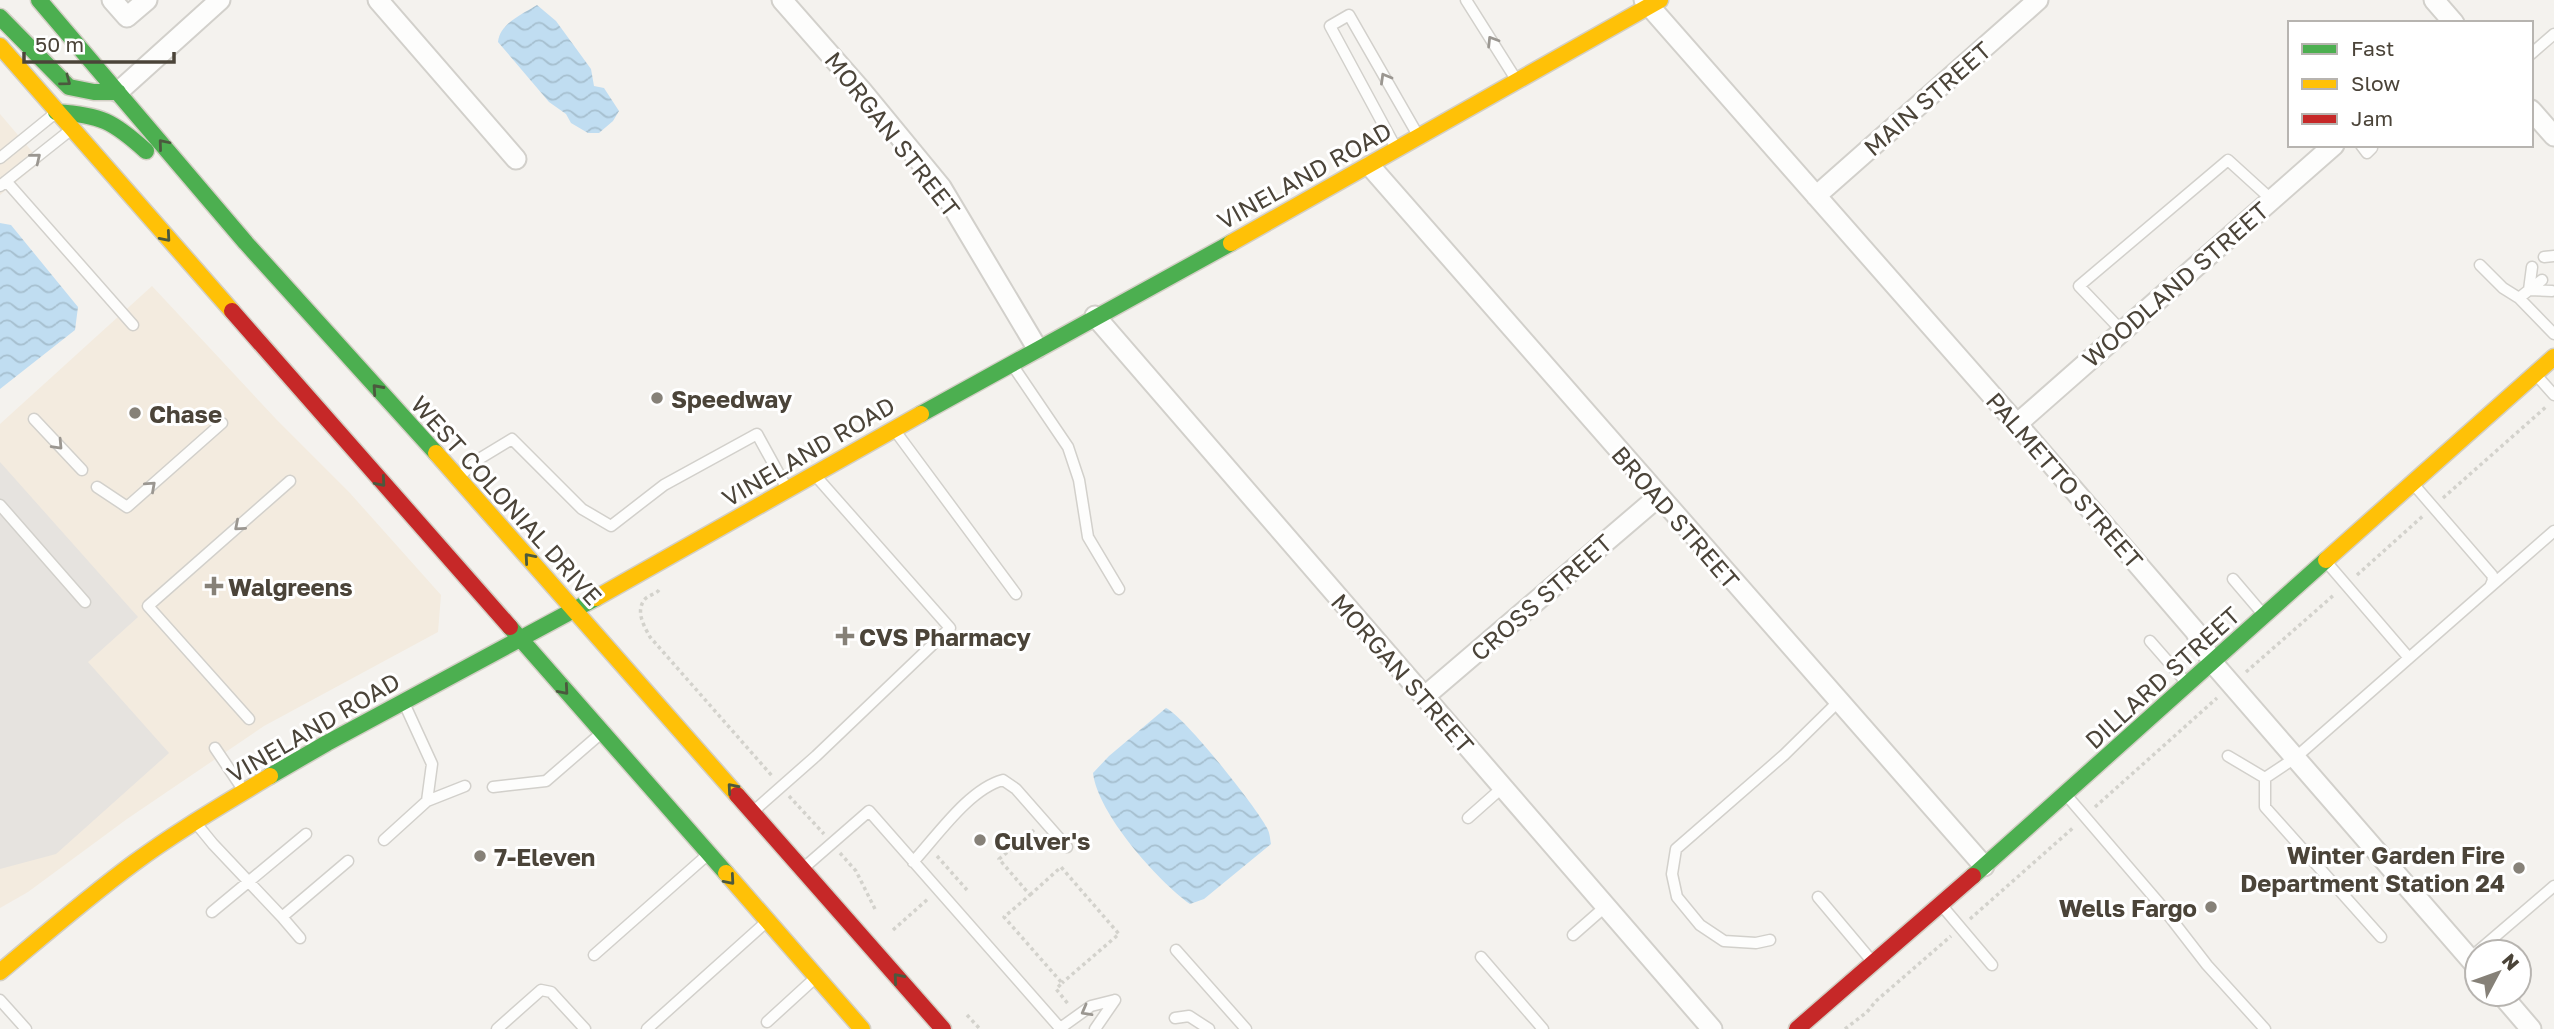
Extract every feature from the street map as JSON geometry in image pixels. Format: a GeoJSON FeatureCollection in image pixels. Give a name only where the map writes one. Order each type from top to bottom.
{"type":"FeatureCollection","features":[{"type":"Feature","properties":{"kind":"main road","name":"WEST COLONIAL DRIVE"},"geometry":{"type":"LineString","coordinates":[[39,0],[246,243],[458,478],[943,1029]]}},
{"type":"Feature","properties":{"kind":"main road","name":"VINELAND ROAD"},"geometry":{"type":"LineString","coordinates":[[0,972],[92,895],[195,821],[1010,363],[1370,166],[1651,2]]}},
{"type":"Feature","properties":{"kind":"main road"},"geometry":{"type":"LineString","coordinates":[[0,17],[69,87],[93,92],[118,92]]}},
{"type":"Feature","properties":{"kind":"main road"},"geometry":{"type":"LineString","coordinates":[[0,46],[862,1029]]}},
{"type":"Feature","properties":{"kind":"main road"},"geometry":{"type":"LineString","coordinates":[[56,112],[91,114],[114,122],[246,243]]}},
{"type":"Feature","properties":{"kind":"main road","name":"DILLARD STREET"},"geometry":{"type":"LineString","coordinates":[[1797,1029],[1984,866],[2554,357]]}},
{"type":"Feature","properties":{"kind":"street"},"geometry":{"type":"LineString","coordinates":[[112,0],[127,17],[147,0]]}},
{"type":"Feature","properties":{"kind":"street"},"geometry":{"type":"LineString","coordinates":[[118,92],[220,0]]}},
{"type":"Feature","properties":{"kind":"street"},"geometry":{"type":"LineString","coordinates":[[378,0],[516,159]]}},
{"type":"Feature","properties":{"kind":"street","name":"MORGAN STREET"},"geometry":{"type":"LineString","coordinates":[[782,0],[941,187],[1037,348]]}},
{"type":"Feature","properties":{"kind":"street","name":"MAIN STREET"},"geometry":{"type":"LineString","coordinates":[[1816,196],[2038,0]]}},
{"type":"Feature","properties":{"kind":"street"},"geometry":{"type":"LineString","coordinates":[[2435,0],[2452,21]]}},
{"type":"Feature","properties":{"kind":"street","name":"PALMETTO STREET"},"geometry":{"type":"LineString","coordinates":[[1651,2],[1816,196],[2195,631],[2212,663],[2463,944]]}},
{"type":"Feature","properties":{"kind":"street"},"geometry":{"type":"LineString","coordinates":[[2533,112],[2554,136]]}},
{"type":"Feature","properties":{"kind":"street","name":"WOODLAND STREET"},"geometry":{"type":"LineString","coordinates":[[2017,424],[2332,147]]}},
{"type":"Feature","properties":{"kind":"street","name":"BROAD STREET"},"geometry":{"type":"LineString","coordinates":[[1370,166],[1984,866]]}},
{"type":"Feature","properties":{"kind":"street","name":"MORGAN STREET"},"geometry":{"type":"LineString","coordinates":[[1095,316],[1712,1029]]}},
{"type":"Feature","properties":{"kind":"street","name":"CROSS STREET"},"geometry":{"type":"LineString","coordinates":[[1424,697],[1658,497]]}},
{"type":"Feature","properties":{"kind":"street"},"geometry":{"type":"LineString","coordinates":[[2513,1008],[2531,1029]]}},
{"type":"Feature","properties":{"kind":"lane"},"geometry":{"type":"LineString","coordinates":[[1466,0],[1517,82]]}},
{"type":"Feature","properties":{"kind":"lane"},"geometry":{"type":"LineString","coordinates":[[1398,150],[1330,26],[1349,15],[1419,137]]}},
{"type":"Feature","properties":{"kind":"lane"},"geometry":{"type":"LineString","coordinates":[[2533,52],[2554,34]]}},
{"type":"Feature","properties":{"kind":"lane"},"geometry":{"type":"LineString","coordinates":[[1,157],[56,112]]}},
{"type":"Feature","properties":{"kind":"lane"},"geometry":{"type":"LineString","coordinates":[[71,129],[3,184],[133,325]]}},
{"type":"Feature","properties":{"kind":"lane"},"geometry":{"type":"LineString","coordinates":[[2362,147],[2367,153],[2372,148]]}},
{"type":"Feature","properties":{"kind":"lane"},"geometry":{"type":"LineString","coordinates":[[2122,331],[2079,286],[2228,160],[2272,200]]}},
{"type":"Feature","properties":{"kind":"lane"},"geometry":{"type":"LineString","coordinates":[[2480,265],[2503,288],[2519,298],[2554,334]]}},
{"type":"Feature","properties":{"kind":"lane"},"geometry":{"type":"LineString","coordinates":[[2529,290],[2532,267]]}},
{"type":"Feature","properties":{"kind":"lane"},"geometry":{"type":"LineString","coordinates":[[2519,298],[2542,280]]}},
{"type":"Feature","properties":{"kind":"lane"},"geometry":{"type":"LineString","coordinates":[[2529,290],[2552,291]]}},
{"type":"Feature","properties":{"kind":"lane"},"geometry":{"type":"LineString","coordinates":[[1010,363],[1068,447],[1079,480],[1088,537],[1119,589]]}},
{"type":"Feature","properties":{"kind":"lane"},"geometry":{"type":"LineString","coordinates":[[2535,374],[2554,398]]}},
{"type":"Feature","properties":{"kind":"lane"},"geometry":{"type":"LineString","coordinates":[[34,419],[82,470]]}},
{"type":"Feature","properties":{"kind":"lane"},"geometry":{"type":"LineString","coordinates":[[97,487],[127,507],[222,423]]}},
{"type":"Feature","properties":{"kind":"lane"},"geometry":{"type":"LineString","coordinates":[[893,429],[1016,594]]}},
{"type":"Feature","properties":{"kind":"lane"},"geometry":{"type":"LineString","coordinates":[[458,478],[479,459],[512,439],[582,509],[611,526],[664,485],[757,434],[788,488]]}},
{"type":"Feature","properties":{"kind":"lane"},"geometry":{"type":"LineString","coordinates":[[752,812],[782,787],[950,628],[814,473]]}},
{"type":"Feature","properties":{"kind":"lane"},"geometry":{"type":"LineString","coordinates":[[249,719],[148,606],[290,481]]}},
{"type":"Feature","properties":{"kind":"lane"},"geometry":{"type":"LineString","coordinates":[[2412,483],[2492,575],[2490,587]]}},
{"type":"Feature","properties":{"kind":"lane"},"geometry":{"type":"LineString","coordinates":[[0,505],[85,602]]}},
{"type":"Feature","properties":{"kind":"lane"},"geometry":{"type":"LineString","coordinates":[[2265,778],[2295,758],[2554,531]]}},
{"type":"Feature","properties":{"kind":"lane"},"geometry":{"type":"LineString","coordinates":[[2326,562],[2409,658]]}},
{"type":"Feature","properties":{"kind":"lane"},"geometry":{"type":"LineString","coordinates":[[2233,579],[2265,616]]}},
{"type":"Feature","properties":{"kind":"lane"},"geometry":{"type":"LineString","coordinates":[[2150,641],[2188,684]]}},
{"type":"Feature","properties":{"kind":"lane"},"geometry":{"type":"LineString","coordinates":[[1770,940],[1756,943],[1724,941],[1700,925],[1677,897],[1672,874],[1676,849],[1784,755],[1839,701]]}},
{"type":"Feature","properties":{"kind":"lane"},"geometry":{"type":"LineString","coordinates":[[404,702],[432,764],[427,801]]}},
{"type":"Feature","properties":{"kind":"lane"},"geometry":{"type":"LineString","coordinates":[[493,786],[546,781],[601,733]]}},
{"type":"Feature","properties":{"kind":"lane"},"geometry":{"type":"LineString","coordinates":[[215,748],[245,792]]}},
{"type":"Feature","properties":{"kind":"lane"},"geometry":{"type":"LineString","coordinates":[[2228,756],[2265,778]]}},
{"type":"Feature","properties":{"kind":"lane"},"geometry":{"type":"LineString","coordinates":[[2265,778],[2265,807],[2381,937]]}},
{"type":"Feature","properties":{"kind":"lane"},"geometry":{"type":"LineString","coordinates":[[913,862],[951,818],[992,783],[1003,780],[1016,789],[1067,847]]}},
{"type":"Feature","properties":{"kind":"lane"},"geometry":{"type":"LineString","coordinates":[[384,840],[427,801],[465,786]]}},
{"type":"Feature","properties":{"kind":"lane"},"geometry":{"type":"LineString","coordinates":[[1468,818],[1503,787]]}},
{"type":"Feature","properties":{"kind":"lane"},"geometry":{"type":"LineString","coordinates":[[2065,794],[2159,903],[2207,965],[2265,1029]]}},
{"type":"Feature","properties":{"kind":"lane"},"geometry":{"type":"LineString","coordinates":[[802,869],[869,811],[1059,1028],[1091,1006],[1115,1000],[1095,1029]]}},
{"type":"Feature","properties":{"kind":"lane"},"geometry":{"type":"LineString","coordinates":[[195,821],[212,844],[300,938]]}},
{"type":"Feature","properties":{"kind":"lane"},"geometry":{"type":"LineString","coordinates":[[212,912],[306,834]]}},
{"type":"Feature","properties":{"kind":"lane"},"geometry":{"type":"LineString","coordinates":[[594,955],[708,854]]}},
{"type":"Feature","properties":{"kind":"lane"},"geometry":{"type":"LineString","coordinates":[[282,917],[348,861]]}},
{"type":"Feature","properties":{"kind":"lane"},"geometry":{"type":"LineString","coordinates":[[2496,938],[2554,886]]}},
{"type":"Feature","properties":{"kind":"lane"},"geometry":{"type":"LineString","coordinates":[[1818,897],[1873,963]]}},
{"type":"Feature","properties":{"kind":"lane"},"geometry":{"type":"LineString","coordinates":[[1941,904],[1992,965]]}},
{"type":"Feature","properties":{"kind":"lane"},"geometry":{"type":"LineString","coordinates":[[1573,935],[1606,906]]}},
{"type":"Feature","properties":{"kind":"lane"},"geometry":{"type":"LineString","coordinates":[[647,1029],[768,922]]}},
{"type":"Feature","properties":{"kind":"lane"},"geometry":{"type":"LineString","coordinates":[[1176,950],[1246,1029]]}},
{"type":"Feature","properties":{"kind":"lane"},"geometry":{"type":"LineString","coordinates":[[1481,957],[1543,1029]]}},
{"type":"Feature","properties":{"kind":"lane"},"geometry":{"type":"LineString","coordinates":[[767,1022],[816,978]]}},
{"type":"Feature","properties":{"kind":"lane"},"geometry":{"type":"LineString","coordinates":[[497,1029],[541,990],[551,992],[585,1029]]}},
{"type":"Feature","properties":{"kind":"lane"},"geometry":{"type":"LineString","coordinates":[[0,1000],[26,1029]]}},
{"type":"Feature","properties":{"kind":"lane"},"geometry":{"type":"LineString","coordinates":[[1175,1018],[1189,1016],[1209,1029]]}},
{"type":"Feature","properties":{"kind":"path"},"geometry":{"type":"LineString","coordinates":[[1845,1029],[2554,398]]}},
{"type":"Feature","properties":{"kind":"path"},"geometry":{"type":"LineString","coordinates":[[661,588],[658,593],[645,599],[640,613],[641,622],[650,636],[856,871],[877,913]]}},
{"type":"Feature","properties":{"kind":"path"},"geometry":{"type":"LineString","coordinates":[[1030,895],[999,859],[1045,821]]}},
{"type":"Feature","properties":{"kind":"path"},"geometry":{"type":"LineString","coordinates":[[934,849],[934,853],[967,890]]}},
{"type":"Feature","properties":{"kind":"path"},"geometry":{"type":"LineString","coordinates":[[1062,983],[1004,918],[1061,867],[1119,934],[1056,989],[1079,1015]]}},
{"type":"Feature","properties":{"kind":"path"},"geometry":{"type":"LineString","coordinates":[[885,921],[893,930],[954,875]]}},
{"type":"Feature","properties":{"kind":"path"},"geometry":{"type":"LineString","coordinates":[[962,1009],[980,1029]]}},
{"type":"Feature","properties":{"kind":"shaded area"},"geometry":{"type":"Polygon","coordinates":[[[0,114],[41,162],[0,195],[0,114]]]}},
{"type":"Feature","properties":{"kind":"shaded area"},"geometry":{"type":"Polygon","coordinates":[[[152,286],[276,419],[349,492],[441,595],[438,632],[264,726],[127,819],[28,892],[0,908],[0,424],[152,286]]]}},
{"type":"Feature","properties":{"kind":"shaded area"},"geometry":{"type":"Polygon","coordinates":[[[0,462],[138,617],[88,662],[169,753],[56,854],[0,869],[0,462]]]}},
{"type":"Feature","properties":{"kind":"water"},"geometry":{"type":"Polygon","coordinates":[[[537,5],[556,21],[591,69],[594,86],[604,88],[619,111],[613,121],[599,133],[588,133],[571,123],[566,114],[549,102],[498,42],[508,24],[537,5]]]}},
{"type":"Feature","properties":{"kind":"water"},"geometry":{"type":"Polygon","coordinates":[[[0,223],[11,225],[78,307],[75,330],[0,389],[0,223]]]}},
{"type":"Feature","properties":{"kind":"water"},"geometry":{"type":"Polygon","coordinates":[[[1166,708],[1188,727],[1235,783],[1261,817],[1271,844],[1204,899],[1190,904],[1146,863],[1131,845],[1106,807],[1093,773],[1166,708]]]}},
{"type":"Feature","properties":{"kind":"traffic: fast"},"geometry":{"type":"LineString","coordinates":[[39,0],[246,243],[436,453]]}},
{"type":"Feature","properties":{"kind":"traffic: fast"},"geometry":{"type":"LineString","coordinates":[[0,17],[69,87],[94,92],[118,92]]}},
{"type":"Feature","properties":{"kind":"traffic: fast"},"geometry":{"type":"LineString","coordinates":[[56,112],[106,121],[146,151]]}},
{"type":"Feature","properties":{"kind":"traffic: fast"},"geometry":{"type":"LineString","coordinates":[[921,414],[1231,243]]}},
{"type":"Feature","properties":{"kind":"traffic: fast"},"geometry":{"type":"LineString","coordinates":[[1973,876],[2326,560]]}},
{"type":"Feature","properties":{"kind":"traffic: fast"},"geometry":{"type":"LineString","coordinates":[[270,776],[596,598]]}},
{"type":"Feature","properties":{"kind":"traffic: fast"},"geometry":{"type":"LineString","coordinates":[[510,627],[726,873]]}},
{"type":"Feature","properties":{"kind":"traffic: slow"},"geometry":{"type":"LineString","coordinates":[[1231,243],[1660,0]]}},
{"type":"Feature","properties":{"kind":"traffic: slow"},"geometry":{"type":"LineString","coordinates":[[0,46],[232,311]]}},
{"type":"Feature","properties":{"kind":"traffic: slow"},"geometry":{"type":"LineString","coordinates":[[2326,560],[2554,357]]}},
{"type":"Feature","properties":{"kind":"traffic: slow"},"geometry":{"type":"LineString","coordinates":[[596,598],[921,414]]}},
{"type":"Feature","properties":{"kind":"traffic: slow"},"geometry":{"type":"LineString","coordinates":[[436,453],[737,795]]}},
{"type":"Feature","properties":{"kind":"traffic: slow"},"geometry":{"type":"LineString","coordinates":[[0,972],[134,863],[270,776]]}},
{"type":"Feature","properties":{"kind":"traffic: slow"},"geometry":{"type":"LineString","coordinates":[[726,873],[862,1029]]}},
{"type":"Feature","properties":{"kind":"traffic: jam"},"geometry":{"type":"LineString","coordinates":[[232,311],[510,627]]}},
{"type":"Feature","properties":{"kind":"traffic: jam"},"geometry":{"type":"LineString","coordinates":[[737,795],[943,1029]]}},
{"type":"Feature","properties":{"kind":"traffic: jam"},"geometry":{"type":"LineString","coordinates":[[1797,1029],[1973,876]]}},
{"type":"Feature","properties":{"kind":"place","name":"Speedway"},"geometry":{"type":"Point","coordinates":[657,398]}},
{"type":"Feature","properties":{"kind":"place","name":"Chase"},"geometry":{"type":"Point","coordinates":[135,413]}},
{"type":"Feature","properties":{"kind":"place","name":"Walgreens"},"geometry":{"type":"Point","coordinates":[214,586]}},
{"type":"Feature","properties":{"kind":"place","name":"CVS Pharmacy"},"geometry":{"type":"Point","coordinates":[845,636]}},
{"type":"Feature","properties":{"kind":"place","name":"Culver's"},"geometry":{"type":"Point","coordinates":[980,840]}},
{"type":"Feature","properties":{"kind":"place","name":"7-Eleven"},"geometry":{"type":"Point","coordinates":[480,856]}},
{"type":"Feature","properties":{"kind":"place","name":"Winter Garden Fire Department Station 24"},"geometry":{"type":"Point","coordinates":[2519,868]}},
{"type":"Feature","properties":{"kind":"place","name":"Wells Fargo"},"geometry":{"type":"Point","coordinates":[2211,907]}}]}
